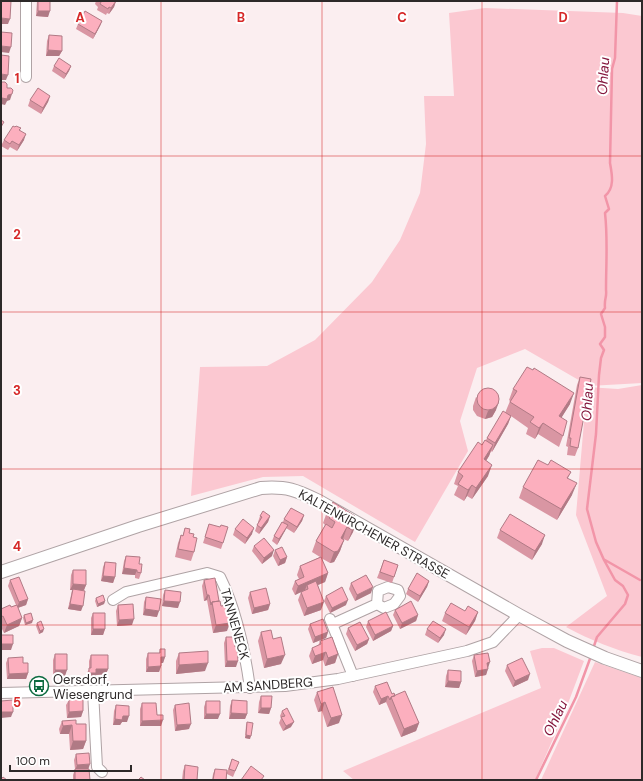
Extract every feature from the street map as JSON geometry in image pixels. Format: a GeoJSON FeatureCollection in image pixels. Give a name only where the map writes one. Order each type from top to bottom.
{"type":"FeatureCollection","features":[{"type":"Feature","properties":{"kind":"main road","name":"KALTENKIRCHENER STRASSE"},"geometry":{"type":"LineString","coordinates":[[1,572],[138,526],[261,488],[277,486],[296,490],[319,501],[519,615],[585,649],[642,671]]}},
{"type":"Feature","properties":{"kind":"street"},"geometry":{"type":"LineString","coordinates":[[26,1],[26,77]]}},
{"type":"Feature","properties":{"kind":"street","name":"TANNENECK"},"geometry":{"type":"LineString","coordinates":[[113,600],[126,592],[207,573],[220,577],[228,593],[244,653],[250,688]]}},
{"type":"Feature","properties":{"kind":"street"},"geometry":{"type":"LineString","coordinates":[[353,676],[332,622],[377,604]]}},
{"type":"Feature","properties":{"kind":"street","name":"AM SANDBERG"},"geometry":{"type":"LineString","coordinates":[[1,693],[250,688],[285,686],[353,676],[467,651],[493,642],[519,615]]}},
{"type":"Feature","properties":{"kind":"street"},"geometry":{"type":"LineString","coordinates":[[93,691],[97,767],[102,772]]}},
{"type":"Feature","properties":{"kind":"shaded area"},"geometry":{"type":"Polygon","coordinates":[[[485,8],[623,13],[642,16],[642,383],[589,386],[525,349],[477,368],[460,421],[468,451],[415,542],[303,476],[263,477],[191,496],[200,367],[267,366],[315,340],[372,282],[400,240],[420,193],[426,144],[424,96],[454,96],[449,13],[485,8]]]}},
{"type":"Feature","properties":{"kind":"shaded area"},"geometry":{"type":"Polygon","coordinates":[[[642,385],[642,657],[603,644],[566,627],[607,596],[576,515],[587,387],[618,389],[642,385]]]}},
{"type":"Feature","properties":{"kind":"shaded area"},"geometry":{"type":"Polygon","coordinates":[[[542,648],[554,648],[584,661],[564,714],[535,780],[354,780],[343,771],[541,688],[530,651],[542,648]]]}},
{"type":"Feature","properties":{"kind":"shaded area"},"geometry":{"type":"Polygon","coordinates":[[[595,662],[642,678],[642,780],[541,780],[595,662]]]}},
{"type":"Feature","properties":{"kind":"building"},"geometry":{"type":"Polygon","coordinates":[[[1,1],[11,1],[10,19],[1,18],[1,1]]]}},
{"type":"Feature","properties":{"kind":"building"},"geometry":{"type":"Polygon","coordinates":[[[38,1],[50,1],[50,11],[38,11],[38,1]]]}},
{"type":"Feature","properties":{"kind":"building"},"geometry":{"type":"Polygon","coordinates":[[[100,1],[116,1],[111,8],[109,7],[108,9],[100,4],[100,1]]]}},
{"type":"Feature","properties":{"kind":"building"},"geometry":{"type":"Polygon","coordinates":[[[85,11],[102,21],[95,34],[78,24],[85,11]]]}},
{"type":"Feature","properties":{"kind":"building"},"geometry":{"type":"Polygon","coordinates":[[[1,32],[12,33],[11,47],[1,46],[1,32]]]}},
{"type":"Feature","properties":{"kind":"building"},"geometry":{"type":"Polygon","coordinates":[[[49,35],[62,36],[62,51],[48,50],[49,35]]]}},
{"type":"Feature","properties":{"kind":"building"},"geometry":{"type":"Polygon","coordinates":[[[1,55],[9,56],[8,75],[1,74],[1,55]]]}},
{"type":"Feature","properties":{"kind":"building"},"geometry":{"type":"Polygon","coordinates":[[[59,58],[71,66],[66,74],[54,66],[59,58]]]}},
{"type":"Feature","properties":{"kind":"building"},"geometry":{"type":"Polygon","coordinates":[[[1,82],[5,82],[7,84],[7,88],[11,88],[13,90],[12,94],[8,95],[7,99],[2,98],[2,101],[1,101],[1,82]]]}},
{"type":"Feature","properties":{"kind":"building"},"geometry":{"type":"Polygon","coordinates":[[[38,88],[50,96],[43,108],[30,100],[38,88]]]}},
{"type":"Feature","properties":{"kind":"building"},"geometry":{"type":"Polygon","coordinates":[[[1,120],[4,122],[1,127],[1,120]]]}},
{"type":"Feature","properties":{"kind":"building"},"geometry":{"type":"Polygon","coordinates":[[[13,126],[21,128],[19,130],[26,134],[19,145],[12,141],[10,144],[4,140],[13,126]]]}},
{"type":"Feature","properties":{"kind":"building"},"geometry":{"type":"Polygon","coordinates":[[[527,367],[533,370],[534,368],[574,393],[559,416],[567,421],[563,436],[543,423],[539,428],[530,422],[534,417],[510,402],[517,391],[513,389],[527,367]]]}},
{"type":"Feature","properties":{"kind":"building"},"geometry":{"type":"Polygon","coordinates":[[[580,377],[591,379],[578,448],[570,446],[571,438],[569,438],[580,377]]]}},
{"type":"Feature","properties":{"kind":"building"},"geometry":{"type":"Polygon","coordinates":[[[484,388],[492,388],[499,395],[499,403],[492,410],[484,410],[477,403],[477,395],[484,388]]]}},
{"type":"Feature","properties":{"kind":"building"},"geometry":{"type":"Polygon","coordinates":[[[503,411],[511,416],[495,443],[487,438],[503,411]]]}},
{"type":"Feature","properties":{"kind":"building"},"geometry":{"type":"Polygon","coordinates":[[[485,440],[493,445],[484,459],[492,465],[476,488],[472,485],[468,490],[458,484],[463,476],[458,472],[478,442],[482,445],[485,440]]]}},
{"type":"Feature","properties":{"kind":"building"},"geometry":{"type":"Polygon","coordinates":[[[538,460],[548,465],[551,460],[571,472],[567,478],[577,483],[561,509],[523,487],[538,460]]]}},
{"type":"Feature","properties":{"kind":"building"},"geometry":{"type":"Polygon","coordinates":[[[333,502],[355,516],[354,518],[357,521],[352,530],[347,527],[341,538],[344,540],[338,551],[334,552],[316,541],[326,524],[332,528],[335,522],[329,518],[332,515],[327,512],[333,502]]]}},
{"type":"Feature","properties":{"kind":"building"},"geometry":{"type":"Polygon","coordinates":[[[291,508],[304,515],[297,527],[284,519],[291,508]]]}},
{"type":"Feature","properties":{"kind":"building"},"geometry":{"type":"Polygon","coordinates":[[[263,511],[270,516],[261,528],[257,525],[262,517],[260,516],[263,511]]]}},
{"type":"Feature","properties":{"kind":"building"},"geometry":{"type":"Polygon","coordinates":[[[510,514],[545,535],[535,551],[500,530],[510,514]]]}},
{"type":"Feature","properties":{"kind":"building"},"geometry":{"type":"Polygon","coordinates":[[[243,519],[254,528],[247,538],[235,529],[243,519]]]}},
{"type":"Feature","properties":{"kind":"building"},"geometry":{"type":"Polygon","coordinates":[[[282,522],[288,525],[279,539],[274,536],[282,522]]]}},
{"type":"Feature","properties":{"kind":"building"},"geometry":{"type":"Polygon","coordinates":[[[209,524],[220,527],[221,525],[228,527],[223,543],[205,537],[209,524]]]}},
{"type":"Feature","properties":{"kind":"building"},"geometry":{"type":"Polygon","coordinates":[[[185,528],[190,529],[189,533],[194,534],[193,537],[197,538],[194,552],[178,549],[181,535],[183,536],[185,528]]]}},
{"type":"Feature","properties":{"kind":"building"},"geometry":{"type":"Polygon","coordinates":[[[264,538],[274,550],[264,558],[254,546],[264,538]]]}},
{"type":"Feature","properties":{"kind":"building"},"geometry":{"type":"Polygon","coordinates":[[[282,547],[287,557],[280,560],[275,550],[282,547]]]}},
{"type":"Feature","properties":{"kind":"building"},"geometry":{"type":"Polygon","coordinates":[[[126,556],[140,557],[139,564],[142,564],[141,573],[137,572],[137,570],[124,568],[126,556]]]}},
{"type":"Feature","properties":{"kind":"building"},"geometry":{"type":"Polygon","coordinates":[[[321,557],[328,573],[298,586],[295,581],[304,577],[300,566],[321,557]]]}},
{"type":"Feature","properties":{"kind":"building"},"geometry":{"type":"Polygon","coordinates":[[[384,560],[398,565],[394,577],[380,572],[384,560]]]}},
{"type":"Feature","properties":{"kind":"building"},"geometry":{"type":"Polygon","coordinates":[[[105,562],[116,563],[115,577],[103,576],[105,562]]]}},
{"type":"Feature","properties":{"kind":"building"},"geometry":{"type":"Polygon","coordinates":[[[73,570],[86,570],[86,585],[73,584],[73,570]]]}},
{"type":"Feature","properties":{"kind":"building"},"geometry":{"type":"Polygon","coordinates":[[[417,573],[429,581],[420,596],[408,589],[417,573]]]}},
{"type":"Feature","properties":{"kind":"building"},"geometry":{"type":"Polygon","coordinates":[[[366,575],[373,587],[357,595],[351,583],[366,575]]]}},
{"type":"Feature","properties":{"kind":"building"},"geometry":{"type":"Polygon","coordinates":[[[19,577],[28,599],[19,602],[10,580],[19,577]]]}},
{"type":"Feature","properties":{"kind":"building"},"geometry":{"type":"Polygon","coordinates":[[[215,578],[219,601],[212,602],[211,605],[204,580],[215,578]]]}},
{"type":"Feature","properties":{"kind":"building"},"geometry":{"type":"Polygon","coordinates":[[[316,581],[324,602],[307,608],[301,592],[308,589],[307,585],[316,581]]]}},
{"type":"Feature","properties":{"kind":"building"},"geometry":{"type":"Polygon","coordinates":[[[342,587],[348,600],[332,608],[326,596],[342,587]]]}},
{"type":"Feature","properties":{"kind":"building"},"geometry":{"type":"Polygon","coordinates":[[[266,588],[270,604],[254,608],[250,592],[266,588]]]}},
{"type":"Feature","properties":{"kind":"building"},"geometry":{"type":"Polygon","coordinates":[[[73,589],[85,591],[83,606],[70,604],[73,589]]]}},
{"type":"Feature","properties":{"kind":"building"},"geometry":{"type":"Polygon","coordinates":[[[165,590],[181,592],[180,602],[164,601],[165,590]]]}},
{"type":"Feature","properties":{"kind":"building"},"geometry":{"type":"Polygon","coordinates":[[[103,595],[105,601],[98,604],[96,598],[103,595]]]}},
{"type":"Feature","properties":{"kind":"building"},"geometry":{"type":"Polygon","coordinates":[[[146,597],[161,599],[159,611],[145,609],[146,597]]]}},
{"type":"Feature","properties":{"kind":"building"},"geometry":{"type":"Polygon","coordinates":[[[220,601],[221,606],[228,605],[230,623],[216,625],[212,602],[220,601]]]}},
{"type":"Feature","properties":{"kind":"building"},"geometry":{"type":"Polygon","coordinates":[[[411,601],[418,615],[402,623],[395,610],[411,601]]]}},
{"type":"Feature","properties":{"kind":"building"},"geometry":{"type":"Polygon","coordinates":[[[451,603],[465,611],[468,606],[478,612],[469,627],[445,613],[451,603]]]}},
{"type":"Feature","properties":{"kind":"building"},"geometry":{"type":"Polygon","coordinates":[[[133,604],[134,619],[119,620],[118,605],[133,604]]]}},
{"type":"Feature","properties":{"kind":"building"},"geometry":{"type":"Polygon","coordinates":[[[10,605],[11,607],[17,605],[22,618],[7,625],[3,616],[1,617],[1,609],[10,605]]]}},
{"type":"Feature","properties":{"kind":"building"},"geometry":{"type":"Polygon","coordinates":[[[386,612],[393,626],[375,635],[368,621],[386,612]]]}},
{"type":"Feature","properties":{"kind":"building"},"geometry":{"type":"Polygon","coordinates":[[[31,613],[33,620],[26,623],[24,615],[31,613]]]}},
{"type":"Feature","properties":{"kind":"building"},"geometry":{"type":"Polygon","coordinates":[[[93,613],[105,613],[105,629],[93,629],[93,613]]]}},
{"type":"Feature","properties":{"kind":"building"},"geometry":{"type":"Polygon","coordinates":[[[323,619],[328,632],[315,637],[310,624],[323,619]]]}},
{"type":"Feature","properties":{"kind":"building"},"geometry":{"type":"Polygon","coordinates":[[[41,621],[44,629],[40,631],[37,623],[41,621]]]}},
{"type":"Feature","properties":{"kind":"building"},"geometry":{"type":"Polygon","coordinates":[[[433,621],[446,629],[440,638],[427,629],[433,621]]]}},
{"type":"Feature","properties":{"kind":"building"},"geometry":{"type":"Polygon","coordinates":[[[360,622],[369,639],[357,645],[348,628],[360,622]]]}},
{"type":"Feature","properties":{"kind":"building"},"geometry":{"type":"Polygon","coordinates":[[[271,630],[273,639],[281,637],[285,655],[267,659],[261,632],[271,630]]]}},
{"type":"Feature","properties":{"kind":"building"},"geometry":{"type":"Polygon","coordinates":[[[1,635],[13,635],[13,644],[1,644],[1,635]]]}},
{"type":"Feature","properties":{"kind":"building"},"geometry":{"type":"Polygon","coordinates":[[[226,637],[235,637],[235,647],[237,647],[238,661],[227,661],[226,637]]]}},
{"type":"Feature","properties":{"kind":"building"},"geometry":{"type":"Polygon","coordinates":[[[332,637],[338,654],[328,658],[326,652],[315,656],[312,648],[321,644],[320,641],[332,637]]]}},
{"type":"Feature","properties":{"kind":"building"},"geometry":{"type":"Polygon","coordinates":[[[160,649],[165,649],[165,657],[161,657],[161,666],[148,667],[148,653],[160,653],[160,649]]]}},
{"type":"Feature","properties":{"kind":"building"},"geometry":{"type":"Polygon","coordinates":[[[208,651],[208,663],[179,665],[179,653],[208,651]]]}},
{"type":"Feature","properties":{"kind":"building"},"geometry":{"type":"Polygon","coordinates":[[[488,653],[490,662],[487,663],[488,669],[477,671],[474,655],[488,653]]]}},
{"type":"Feature","properties":{"kind":"building"},"geometry":{"type":"Polygon","coordinates":[[[55,654],[67,654],[67,670],[55,670],[55,654]]]}},
{"type":"Feature","properties":{"kind":"building"},"geometry":{"type":"Polygon","coordinates":[[[91,655],[108,655],[108,669],[96,669],[96,673],[89,673],[89,668],[91,668],[91,655]]]}},
{"type":"Feature","properties":{"kind":"building"},"geometry":{"type":"Polygon","coordinates":[[[23,657],[23,663],[28,663],[28,673],[9,674],[8,658],[23,657]]]}},
{"type":"Feature","properties":{"kind":"building"},"geometry":{"type":"Polygon","coordinates":[[[522,658],[530,674],[515,681],[507,665],[522,658]]]}},
{"type":"Feature","properties":{"kind":"building"},"geometry":{"type":"Polygon","coordinates":[[[448,670],[461,671],[461,682],[448,681],[448,670]]]}},
{"type":"Feature","properties":{"kind":"building"},"geometry":{"type":"Polygon","coordinates":[[[387,682],[392,694],[394,693],[395,696],[391,697],[390,700],[388,696],[381,699],[375,686],[387,682]]]}},
{"type":"Feature","properties":{"kind":"building"},"geometry":{"type":"Polygon","coordinates":[[[333,687],[342,715],[331,718],[325,702],[321,704],[317,692],[333,687]]]}},
{"type":"Feature","properties":{"kind":"building"},"geometry":{"type":"Polygon","coordinates":[[[405,691],[419,723],[404,729],[391,697],[405,691]]]}},
{"type":"Feature","properties":{"kind":"building"},"geometry":{"type":"Polygon","coordinates":[[[261,696],[272,696],[271,708],[261,708],[261,696]]]}},
{"type":"Feature","properties":{"kind":"building"},"geometry":{"type":"Polygon","coordinates":[[[83,699],[83,711],[69,712],[69,700],[83,699]]]}},
{"type":"Feature","properties":{"kind":"building"},"geometry":{"type":"Polygon","coordinates":[[[13,700],[13,712],[1,712],[1,701],[13,700]]]}},
{"type":"Feature","properties":{"kind":"building"},"geometry":{"type":"Polygon","coordinates":[[[232,700],[247,701],[247,714],[231,713],[232,700]]]}},
{"type":"Feature","properties":{"kind":"building"},"geometry":{"type":"Polygon","coordinates":[[[206,701],[220,701],[220,714],[206,714],[206,701]]]}},
{"type":"Feature","properties":{"kind":"building"},"geometry":{"type":"Polygon","coordinates":[[[142,703],[156,703],[157,715],[163,715],[163,720],[142,721],[142,703]]]}},
{"type":"Feature","properties":{"kind":"building"},"geometry":{"type":"Polygon","coordinates":[[[189,703],[191,724],[177,725],[175,705],[189,703]]]}},
{"type":"Feature","properties":{"kind":"building"},"geometry":{"type":"Polygon","coordinates":[[[116,705],[129,706],[129,716],[123,716],[122,720],[115,719],[116,705]]]}},
{"type":"Feature","properties":{"kind":"building"},"geometry":{"type":"Polygon","coordinates":[[[287,708],[294,722],[286,726],[281,717],[285,716],[282,711],[287,708]]]}},
{"type":"Feature","properties":{"kind":"building"},"geometry":{"type":"Polygon","coordinates":[[[76,720],[76,724],[86,724],[86,741],[73,741],[72,725],[63,726],[62,721],[76,720]]]}},
{"type":"Feature","properties":{"kind":"building"},"geometry":{"type":"Polygon","coordinates":[[[247,722],[253,723],[251,736],[246,735],[247,722]]]}},
{"type":"Feature","properties":{"kind":"building"},"geometry":{"type":"Polygon","coordinates":[[[89,753],[90,764],[77,765],[76,754],[89,753]]]}},
{"type":"Feature","properties":{"kind":"building"},"geometry":{"type":"Polygon","coordinates":[[[232,759],[239,762],[235,771],[229,769],[232,759]]]}},
{"type":"Feature","properties":{"kind":"building"},"geometry":{"type":"Polygon","coordinates":[[[185,765],[198,767],[197,780],[184,780],[185,765]]]}},
{"type":"Feature","properties":{"kind":"building"},"geometry":{"type":"Polygon","coordinates":[[[251,766],[264,776],[261,780],[241,780],[251,766]]]}},
{"type":"Feature","properties":{"kind":"building"},"geometry":{"type":"Polygon","coordinates":[[[75,769],[89,769],[90,780],[75,780],[75,769]]]}},
{"type":"Feature","properties":{"kind":"building"},"geometry":{"type":"Polygon","coordinates":[[[215,769],[227,770],[226,780],[213,780],[215,769]]]}},
{"type":"Feature","properties":{"kind":"building"},"geometry":{"type":"Polygon","coordinates":[[[3,777],[7,780],[1,780],[3,777]]]}},
{"type":"Feature","properties":{"kind":"building"},"geometry":{"type":"Polygon","coordinates":[[[141,777],[145,780],[138,780],[141,777]]]}},
{"type":"Feature","properties":{"kind":"waterway","name":"Ohlau"},"geometry":{"type":"LineString","coordinates":[[593,649],[597,637],[625,604],[628,595],[623,586],[615,580],[604,560],[596,542],[587,509],[596,434],[599,375],[601,358],[604,350],[600,344],[605,337],[605,327],[601,314],[605,308],[606,293],[607,242],[605,213],[609,209],[605,196],[612,185],[610,163],[612,69],[615,58],[617,1]]}},
{"type":"Feature","properties":{"kind":"waterway"},"geometry":{"type":"LineString","coordinates":[[605,560],[640,580]]}},
{"type":"Feature","properties":{"kind":"waterway","name":"Ohlau"},"geometry":{"type":"LineString","coordinates":[[536,780],[576,697],[591,656]]}},
{"type":"Feature","properties":{"kind":"place","name":"Oersdorf, Wiesengrund"},"geometry":{"type":"Point","coordinates":[39,686]}}]}
